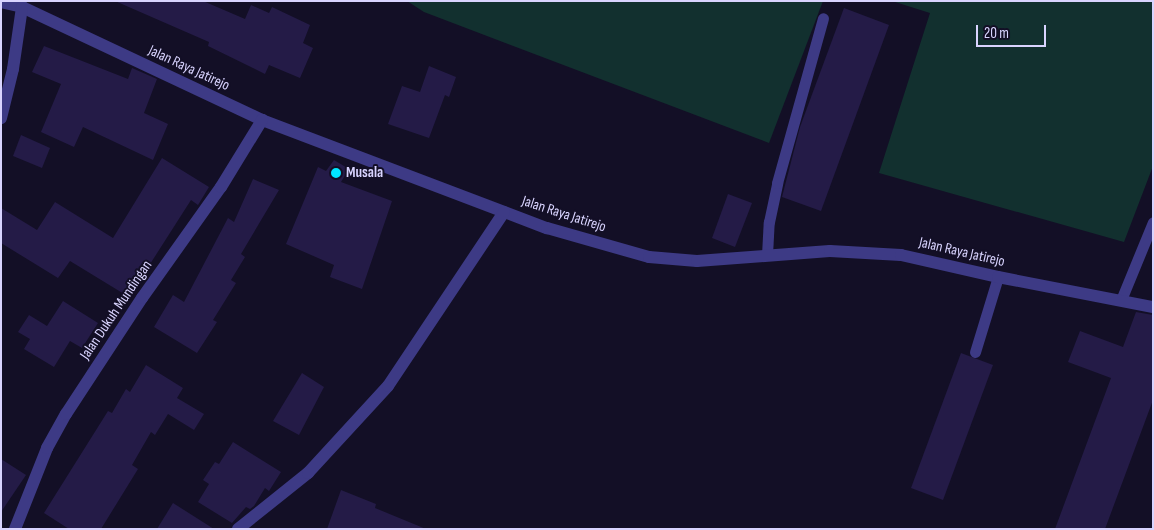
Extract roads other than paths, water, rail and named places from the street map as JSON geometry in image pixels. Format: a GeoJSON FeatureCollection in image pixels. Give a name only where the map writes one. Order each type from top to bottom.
{"type":"FeatureCollection","features":[{"type":"Feature","properties":{"kind":"street","name":"Jalan Raya Jatirejo"},"geometry":{"type":"LineString","coordinates":[[1,2],[22,7],[262,120],[547,228],[649,257],[697,261],[767,254],[830,251],[901,254],[998,278],[1153,307]]}},
{"type":"Feature","properties":{"kind":"street"},"geometry":{"type":"LineString","coordinates":[[1,118],[13,70],[22,7]]}},
{"type":"Feature","properties":{"kind":"street","name":"Jalan Dukuh Mundingan"},"geometry":{"type":"LineString","coordinates":[[15,529],[46,448],[66,414],[142,298],[221,187],[262,120]]}},
{"type":"Feature","properties":{"kind":"street"},"geometry":{"type":"LineString","coordinates":[[238,529],[308,473],[388,386],[504,212]]}},
{"type":"Feature","properties":{"kind":"lane"},"geometry":{"type":"LineString","coordinates":[[767,254],[769,222],[777,183],[823,18]]}},
{"type":"Feature","properties":{"kind":"lane"},"geometry":{"type":"LineString","coordinates":[[1121,300],[1153,222]]}},
{"type":"Feature","properties":{"kind":"lane"},"geometry":{"type":"LineString","coordinates":[[975,352],[998,278]]}},
{"type":"Feature","properties":{"kind":"place","name":"Musala"},"geometry":{"type":"Point","coordinates":[336,173]}}]}
